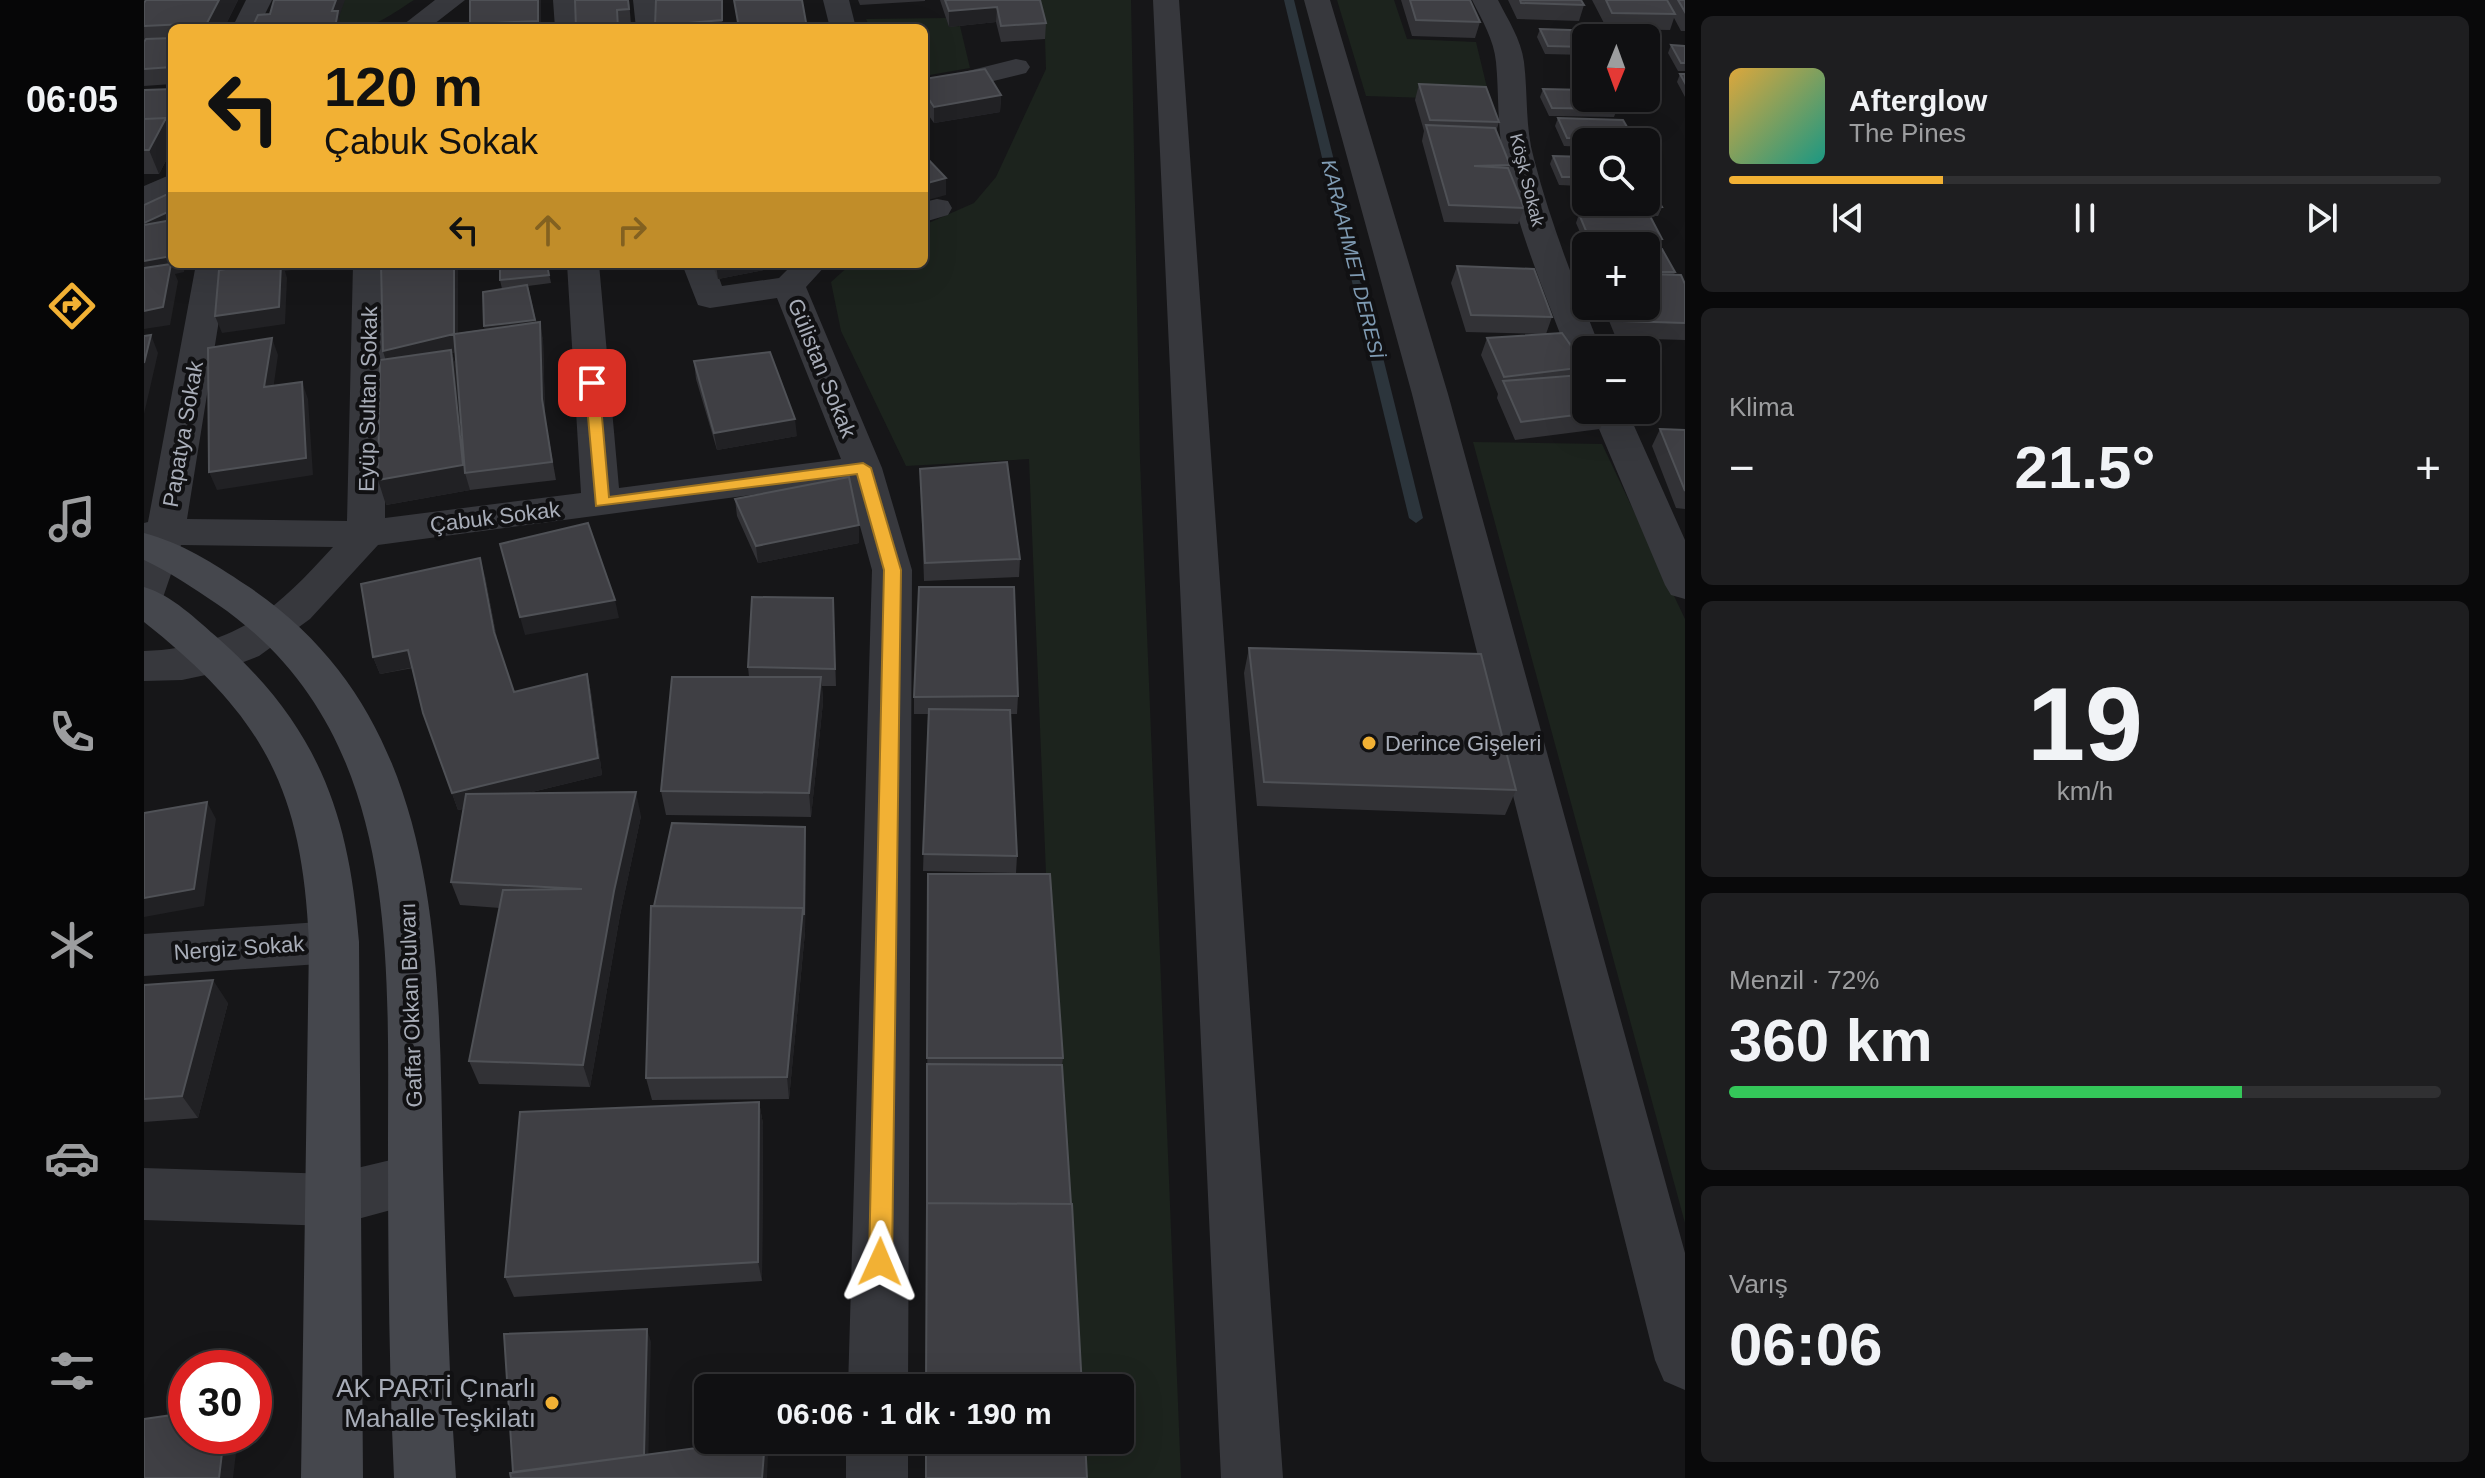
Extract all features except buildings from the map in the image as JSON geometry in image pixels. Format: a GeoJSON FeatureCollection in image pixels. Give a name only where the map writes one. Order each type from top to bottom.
{"type":"FeatureCollection","features":[{"type":"Feature","properties":{"kind":"main road","name":"Gaffar Okkan Bulvarı"},"geometry":{"type":"LineString","coordinates":[[154,541],[277,627],[323,683],[362,743],[398,846],[408,898],[413,960],[418,1354],[425,1478]]}},
{"type":"Feature","properties":{"kind":"main road"},"geometry":{"type":"LineString","coordinates":[[144,601],[218,659],[272,719],[309,788],[333,886],[332,1478]]}},
{"type":"Feature","properties":{"kind":"street"},"geometry":{"type":"LineString","coordinates":[[247,24],[259,0]]}},
{"type":"Feature","properties":{"kind":"street"},"geometry":{"type":"LineString","coordinates":[[418,24],[452,0]]}},
{"type":"Feature","properties":{"kind":"street"},"geometry":{"type":"LineString","coordinates":[[566,0],[568,24]]}},
{"type":"Feature","properties":{"kind":"street"},"geometry":{"type":"LineString","coordinates":[[646,0],[649,24]]}},
{"type":"Feature","properties":{"kind":"street"},"geometry":{"type":"LineString","coordinates":[[836,0],[842,24]]}},
{"type":"Feature","properties":{"kind":"street"},"geometry":{"type":"LineString","coordinates":[[1166,0],[1252,1478]]}},
{"type":"Feature","properties":{"kind":"street"},"geometry":{"type":"LineString","coordinates":[[1317,0],[1430,394],[1685,1360]]}},
{"type":"Feature","properties":{"kind":"street","name":"Köşk Sokak"},"geometry":{"type":"LineString","coordinates":[[1485,0],[1504,37],[1510,62],[1510,104],[1518,156],[1557,287],[1577,336]]}},
{"type":"Feature","properties":{"kind":"street"},"geometry":{"type":"LineString","coordinates":[[928,89],[1016,67]]}},
{"type":"Feature","properties":{"kind":"street"},"geometry":{"type":"LineString","coordinates":[[144,182],[168,182]]}},
{"type":"Feature","properties":{"kind":"street"},"geometry":{"type":"LineString","coordinates":[[144,198],[168,184]]}},
{"type":"Feature","properties":{"kind":"street","name":"Papatya Sokak"},"geometry":{"type":"LineString","coordinates":[[144,601],[211,268]]}},
{"type":"Feature","properties":{"kind":"street","name":"Eyüp Sultan Sokak"},"geometry":{"type":"LineString","coordinates":[[366,534],[369,268]]}},
{"type":"Feature","properties":{"kind":"street"},"geometry":{"type":"LineString","coordinates":[[583,268],[601,503]]}},
{"type":"Feature","properties":{"kind":"street"},"geometry":{"type":"LineString","coordinates":[[699,268],[710,298],[800,275]]}},
{"type":"Feature","properties":{"kind":"street","name":"Gülistan Sokak"},"geometry":{"type":"LineString","coordinates":[[800,275],[863,468],[892,570],[878,1374]]}},
{"type":"Feature","properties":{"kind":"street"},"geometry":{"type":"LineString","coordinates":[[1615,424],[1685,585]]}},
{"type":"Feature","properties":{"kind":"street","name":"Çabuk Sokak"},"geometry":{"type":"LineString","coordinates":[[154,541],[366,534],[863,468]]}},
{"type":"Feature","properties":{"kind":"street"},"geometry":{"type":"LineString","coordinates":[[144,666],[168,667],[218,659],[277,627],[303,605],[366,534]]}},
{"type":"Feature","properties":{"kind":"street","name":"Nergiz Sokak"},"geometry":{"type":"LineString","coordinates":[[144,955],[334,942]]}},
{"type":"Feature","properties":{"kind":"street"},"geometry":{"type":"LineString","coordinates":[[144,1194],[332,1200],[416,1180]]}},
{"type":"Feature","properties":{"kind":"street"},"geometry":{"type":"LineString","coordinates":[[877,1454],[877,1478]]}},
{"type":"Feature","properties":{"kind":"shaded area"},"geometry":{"type":"Polygon","coordinates":[[[343,0],[414,0],[372,24],[337,24],[343,0]]]}},
{"type":"Feature","properties":{"kind":"shaded area"},"geometry":{"type":"Polygon","coordinates":[[[1036,0],[1131,0],[1140,460],[1181,1478],[1083,1478],[1082,1454],[1134,1454],[1134,1374],[1079,1374],[1047,898],[1029,459],[906,466],[841,331],[831,282],[847,268],[928,268],[928,223],[974,203],[996,177],[1046,69],[1045,39],[1036,0]]]}},
{"type":"Feature","properties":{"kind":"shaded area"},"geometry":{"type":"Polygon","coordinates":[[[1337,0],[1394,0],[1407,39],[1476,42],[1490,100],[1366,96],[1337,0]]]}},
{"type":"Feature","properties":{"kind":"shaded area"},"geometry":{"type":"Polygon","coordinates":[[[946,18],[949,27],[960,26],[970,68],[928,75],[928,24],[868,24],[866,19],[946,18]]]}},
{"type":"Feature","properties":{"kind":"shaded area"},"geometry":{"type":"Polygon","coordinates":[[[1473,442],[1602,444],[1685,619],[1685,1223],[1473,442]]]}},
{"type":"Feature","properties":{"kind":"waterway","name":"KARAAHMET DERESİ"},"geometry":{"type":"LineString","coordinates":[[1289,0],[1416,518]]}},
{"type":"Feature","properties":{"kind":"place","name":"Derince Gişeleri"},"geometry":{"type":"Point","coordinates":[1369,743]}},
{"type":"Feature","properties":{"kind":"place","name":"AK PARTİ Çınarlı Mahalle Teşkilatı"},"geometry":{"type":"Point","coordinates":[552,1403]}},
{"type":"Feature","properties":{"kind":"route"},"geometry":{"type":"LineString","coordinates":[[592,383],[601,503],[863,468],[892,570],[880,1262]]}}]}
